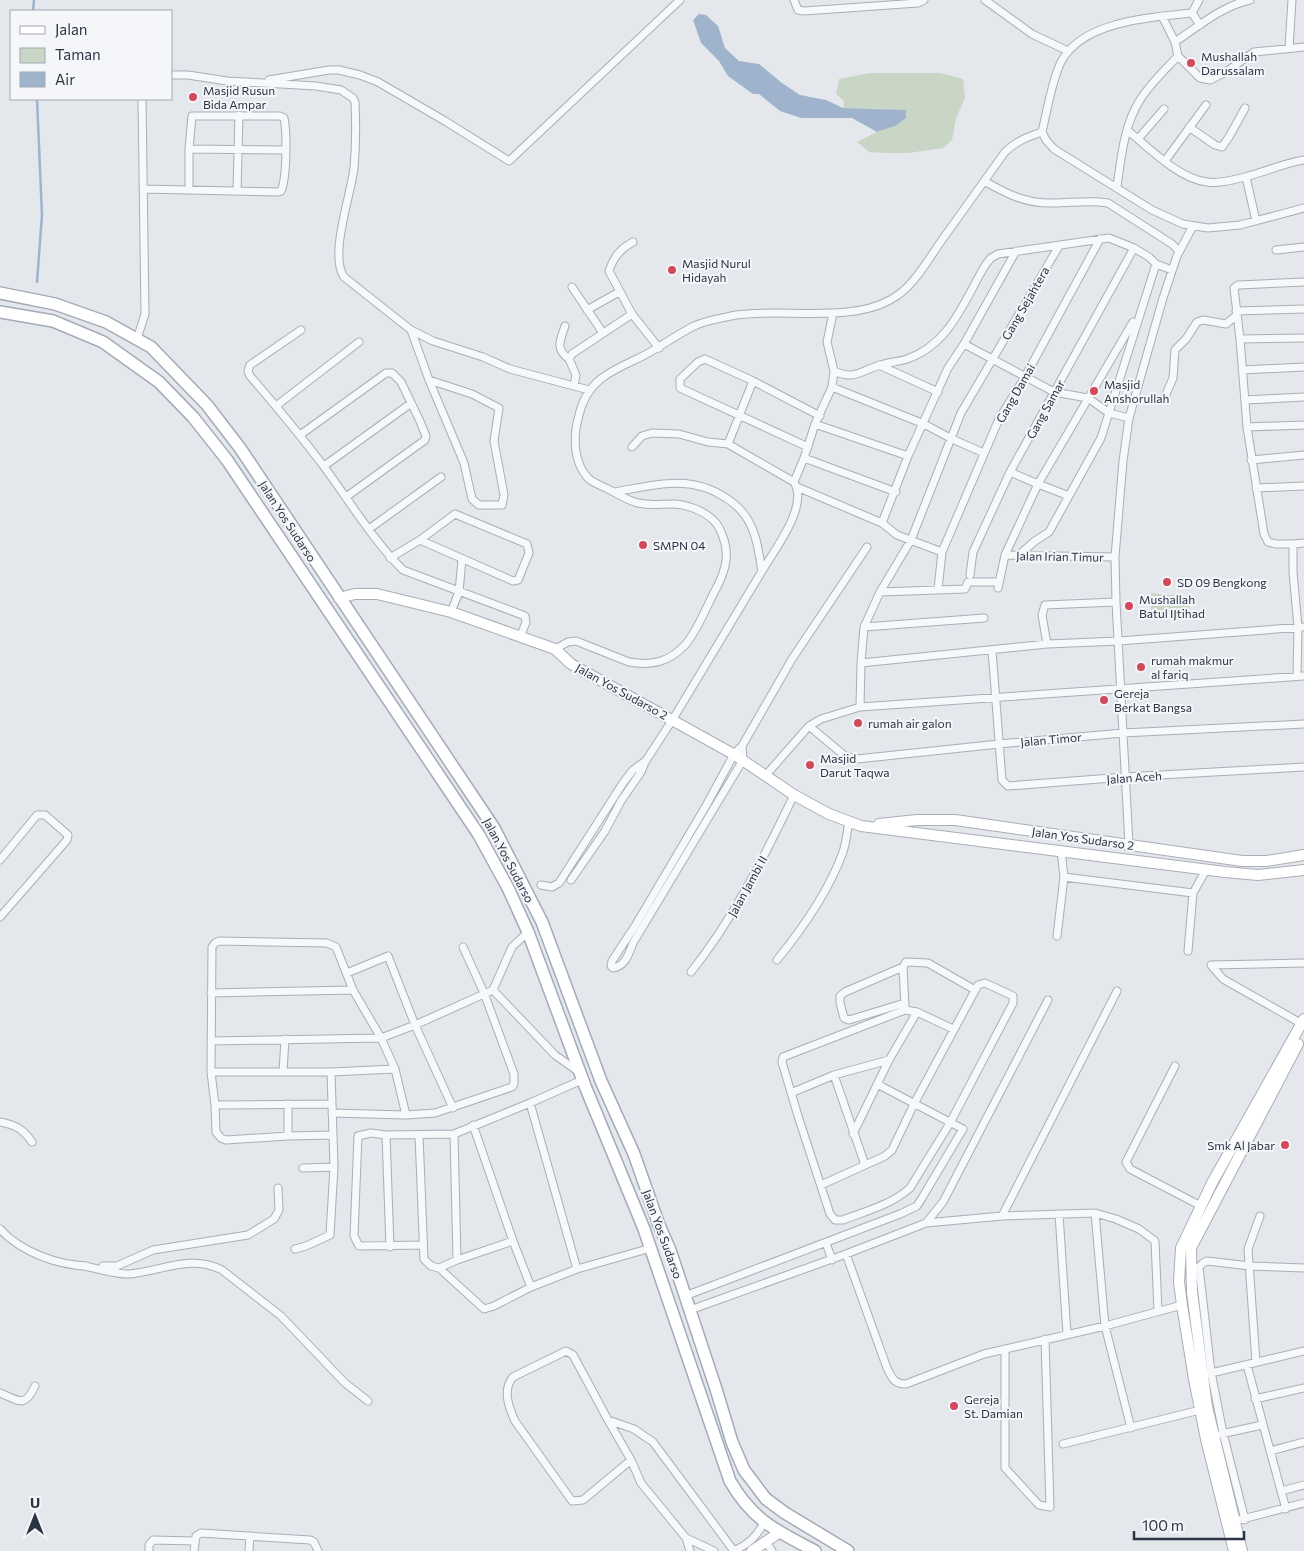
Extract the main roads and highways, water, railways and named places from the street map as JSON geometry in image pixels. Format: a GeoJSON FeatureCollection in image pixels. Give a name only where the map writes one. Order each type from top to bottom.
{"type":"FeatureCollection","features":[{"type":"Feature","properties":{"kind":"main road","name":"Jalan Yos Sudarso"},"geometry":{"type":"LineString","coordinates":[[0,292],[68,308],[106,322],[151,347],[212,412],[240,448],[494,828],[518,873],[542,922],[601,1081],[634,1154],[659,1225],[670,1250],[732,1442],[744,1470],[754,1485],[773,1504],[848,1551]]}},
{"type":"Feature","properties":{"kind":"main road"},"geometry":{"type":"LineString","coordinates":[[63,325],[68,308]]}},
{"type":"Feature","properties":{"kind":"main road","name":"Jalan Yos Sudarso"},"geometry":{"type":"LineString","coordinates":[[0,312],[53,321],[103,342],[159,382],[194,417],[227,460],[479,835],[504,880],[528,932],[581,1076],[644,1229],[730,1481],[740,1499],[764,1523],[815,1551]]}},
{"type":"Feature","properties":{"kind":"main road","name":"Jalan Yos Sudarso 2"},"geometry":{"type":"LineString","coordinates":[[339,598],[355,594],[377,594],[451,612],[555,649],[571,664],[738,757],[794,795],[829,814],[861,826],[1206,870],[1258,875],[1304,870]]}},
{"type":"Feature","properties":{"kind":"main road"},"geometry":{"type":"LineString","coordinates":[[456,803],[470,792]]}},
{"type":"Feature","properties":{"kind":"main road","name":"Jalan Yos Sudarso 2"},"geometry":{"type":"LineString","coordinates":[[861,826],[917,820],[955,820],[1242,861],[1267,861],[1304,855]]}},
{"type":"Feature","properties":{"kind":"main road"},"geometry":{"type":"LineString","coordinates":[[1073,852],[1075,836]]}},
{"type":"Feature","properties":{"kind":"main road"},"geometry":{"type":"LineString","coordinates":[[504,880],[518,873]]}},
{"type":"Feature","properties":{"kind":"main road"},"geometry":{"type":"LineString","coordinates":[[1234,1551],[1200,1410],[1182,1305],[1180,1282],[1181,1248],[1201,1206],[1303,1025]]}},
{"type":"Feature","properties":{"kind":"main road"},"geometry":{"type":"LineString","coordinates":[[1242,1551],[1240,1521],[1213,1437],[1191,1248],[1303,1025]]}},
{"type":"Feature","properties":{"kind":"main road"},"geometry":{"type":"LineString","coordinates":[[644,1229],[659,1225]]}},
{"type":"Feature","properties":{"kind":"main road"},"geometry":{"type":"LineString","coordinates":[[663,1288],[680,1282]]}},
{"type":"Feature","properties":{"kind":"main road"},"geometry":{"type":"LineString","coordinates":[[752,1551],[764,1546],[780,1532]]}},
{"type":"Feature","properties":{"kind":"water"},"geometry":{"type":"Polygon","coordinates":[[[699,14],[706,15],[718,26],[725,48],[739,61],[759,64],[800,95],[826,100],[843,108],[906,110],[906,118],[895,126],[877,132],[852,118],[801,118],[780,111],[759,94],[753,94],[728,76],[719,61],[701,43],[693,20],[699,14]]]}},
{"type":"Feature","properties":{"kind":"waterway"},"geometry":{"type":"LineString","coordinates":[[33,10],[34,0]]}},
{"type":"Feature","properties":{"kind":"waterway"},"geometry":{"type":"LineString","coordinates":[[37,100],[42,215],[37,282]]}},
{"type":"Feature","properties":{"kind":"place","name":"Mushallah Darussalam"},"geometry":{"type":"Point","coordinates":[1191,63]}},
{"type":"Feature","properties":{"kind":"place","name":"Masjid Rusun Bida Ampar"},"geometry":{"type":"Point","coordinates":[193,97]}},
{"type":"Feature","properties":{"kind":"place","name":"Masjid Nurul Hidayah"},"geometry":{"type":"Point","coordinates":[672,270]}},
{"type":"Feature","properties":{"kind":"place","name":"Masjid Anshorullah"},"geometry":{"type":"Point","coordinates":[1094,391]}},
{"type":"Feature","properties":{"kind":"place","name":"SMPN 04"},"geometry":{"type":"Point","coordinates":[643,545]}},
{"type":"Feature","properties":{"kind":"place","name":"SD 09 Bengkong"},"geometry":{"type":"Point","coordinates":[1167,582]}},
{"type":"Feature","properties":{"kind":"place","name":"Mushallah Batul IJtihad"},"geometry":{"type":"Point","coordinates":[1129,606]}},
{"type":"Feature","properties":{"kind":"place","name":"rumah makmur al fariq"},"geometry":{"type":"Point","coordinates":[1141,667]}},
{"type":"Feature","properties":{"kind":"place","name":"Gereja Berkat Bangsa"},"geometry":{"type":"Point","coordinates":[1104,700]}},
{"type":"Feature","properties":{"kind":"place","name":"rumah air galon"},"geometry":{"type":"Point","coordinates":[858,723]}},
{"type":"Feature","properties":{"kind":"place","name":"Masjid Darut Taqwa"},"geometry":{"type":"Point","coordinates":[810,765]}},
{"type":"Feature","properties":{"kind":"place","name":"Smk Al Jabar"},"geometry":{"type":"Point","coordinates":[1285,1145]}},
{"type":"Feature","properties":{"kind":"place","name":"Gereja St. Damian"},"geometry":{"type":"Point","coordinates":[954,1406]}}]}
